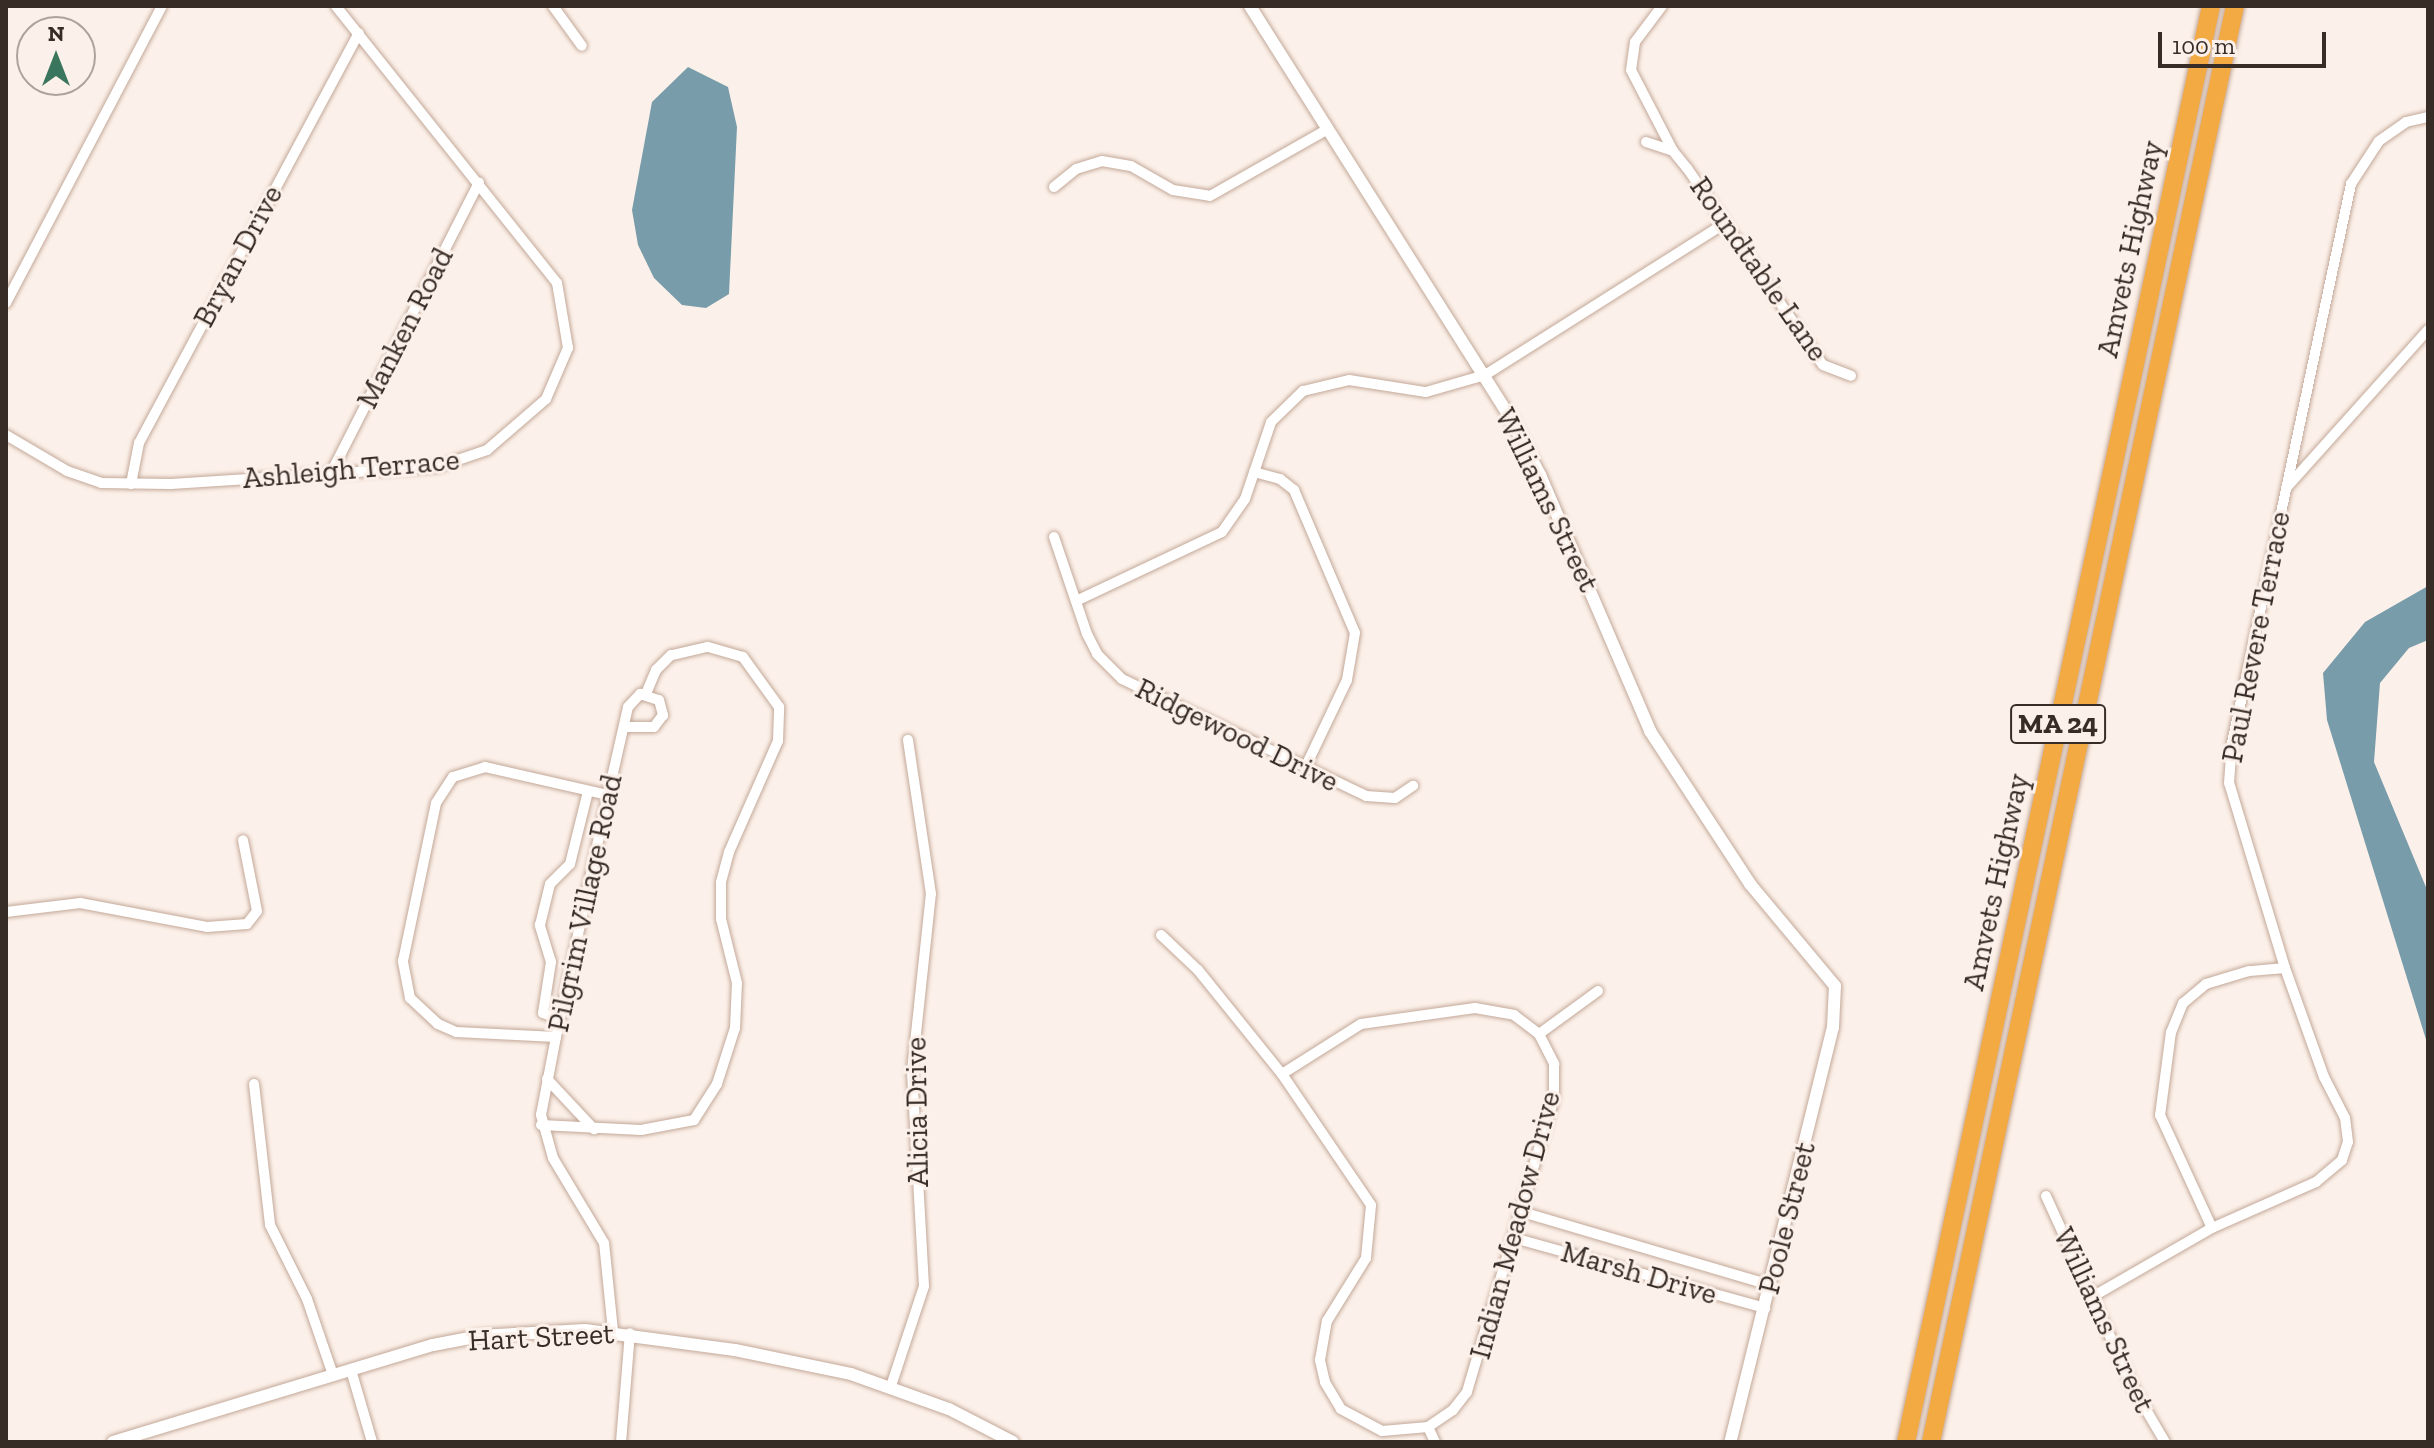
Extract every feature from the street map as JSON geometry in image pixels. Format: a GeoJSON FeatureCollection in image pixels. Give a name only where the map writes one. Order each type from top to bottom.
{"type":"FeatureCollection","features":[{"type":"Feature","properties":{"kind":"highway","name":"Amvets Highway"},"geometry":{"type":"LineString","coordinates":[[1906,1442],[2211,6]]}},
{"type":"Feature","properties":{"kind":"highway","name":"Amvets Highway"},"geometry":{"type":"LineString","coordinates":[[1931,1442],[2235,6]]}},
{"type":"Feature","properties":{"kind":"street"},"geometry":{"type":"LineString","coordinates":[[6,303],[162,6]]}},
{"type":"Feature","properties":{"kind":"street","name":"Ashleigh Terrace"},"geometry":{"type":"LineString","coordinates":[[6,435],[88,480],[131,484],[437,467],[473,458],[534,410],[557,381],[568,348],[563,298],[547,267],[336,6]]}},
{"type":"Feature","properties":{"kind":"street"},"geometry":{"type":"LineString","coordinates":[[553,6],[582,46]]}},
{"type":"Feature","properties":{"kind":"street","name":"Williams Street"},"geometry":{"type":"LineString","coordinates":[[1250,6],[1485,375],[1540,475],[1650,731],[1750,884],[1822,965],[1836,993]]}},
{"type":"Feature","properties":{"kind":"street","name":"Roundtable Lane"},"geometry":{"type":"LineString","coordinates":[[1662,6],[1635,42],[1631,70],[1673,151],[1823,365],[1851,376]]}},
{"type":"Feature","properties":{"kind":"street","name":"Bryan Drive"},"geometry":{"type":"LineString","coordinates":[[131,484],[139,443],[359,33]]}},
{"type":"Feature","properties":{"kind":"street","name":"Paul Revere Terrace"},"geometry":{"type":"LineString","coordinates":[[2092,1297],[2212,1228],[2316,1182],[2335,1169],[2347,1148],[2345,1118],[2324,1077],[2285,968],[2232,797],[2229,769],[2351,184],[2379,141],[2406,122],[2428,117]]}},
{"type":"Feature","properties":{"kind":"street"},"geometry":{"type":"LineString","coordinates":[[1054,187],[1076,169],[1102,161],[1131,166],[1173,190],[1210,196],[1328,129]]}},
{"type":"Feature","properties":{"kind":"street","name":"Roundtable Lane"},"geometry":{"type":"LineString","coordinates":[[1646,142],[1673,151]]}},
{"type":"Feature","properties":{"kind":"street","name":"Manken Road"},"geometry":{"type":"LineString","coordinates":[[331,473],[479,183]]}},
{"type":"Feature","properties":{"kind":"street"},"geometry":{"type":"LineString","coordinates":[[1076,601],[1222,532],[1245,499],[1271,422],[1293,398],[1314,386],[1349,380],[1426,392],[1485,375],[1725,223]]}},
{"type":"Feature","properties":{"kind":"street","name":"Paul Revere Terrace"},"geometry":{"type":"LineString","coordinates":[[2286,489],[2428,330]]}},
{"type":"Feature","properties":{"kind":"street"},"geometry":{"type":"LineString","coordinates":[[1254,472],[1280,479],[1294,490],[1355,633],[1347,680],[1305,768]]}},
{"type":"Feature","properties":{"kind":"street","name":"Ridgewood Drive"},"geometry":{"type":"LineString","coordinates":[[1054,537],[1097,654],[1122,679],[1374,799],[1395,798],[1413,786]]}},
{"type":"Feature","properties":{"kind":"street","name":"Pilgrim Village Road"},"geometry":{"type":"LineString","coordinates":[[541,1125],[594,1129],[684,1124],[701,1113],[713,1094],[738,1011],[736,973],[720,911],[723,872],[781,730],[779,707],[768,685],[753,665],[732,652],[694,647],[671,655],[656,670],[646,694],[630,701],[547,1079],[541,1125],[553,1158],[604,1243],[613,1331]]}},
{"type":"Feature","properties":{"kind":"street"},"geometry":{"type":"LineString","coordinates":[[624,727],[648,729],[661,720],[662,705],[646,694]]}},
{"type":"Feature","properties":{"kind":"street","name":"Alicia Drive"},"geometry":{"type":"LineString","coordinates":[[891,1386],[924,1286],[912,1071],[931,894],[908,740]]}},
{"type":"Feature","properties":{"kind":"street"},"geometry":{"type":"LineString","coordinates":[[556,1037],[447,1029],[410,998],[403,961],[445,784],[463,771],[485,767],[608,795]]}},
{"type":"Feature","properties":{"kind":"street"},"geometry":{"type":"LineString","coordinates":[[560,1019],[543,1013],[551,962],[540,925],[550,884],[570,864],[588,791]]}},
{"type":"Feature","properties":{"kind":"street"},"geometry":{"type":"LineString","coordinates":[[6,912],[80,903],[219,929],[247,924],[257,911],[243,840]]}},
{"type":"Feature","properties":{"kind":"street"},"geometry":{"type":"LineString","coordinates":[[1161,935],[1198,970],[1282,1074],[1356,1178],[1373,1215],[1366,1258],[1322,1336],[1325,1382],[1341,1409],[1367,1426],[1397,1433],[1428,1427],[1435,1442]]}},
{"type":"Feature","properties":{"kind":"street"},"geometry":{"type":"LineString","coordinates":[[2212,1228],[2160,1115],[2171,1032],[2183,1003],[2206,984],[2249,971],[2285,968]]}},
{"type":"Feature","properties":{"kind":"street"},"geometry":{"type":"LineString","coordinates":[[1282,1074],[1352,1028],[1378,1019],[1491,1009],[1514,1015],[1539,1034],[1598,991]]}},
{"type":"Feature","properties":{"kind":"street","name":"Poole Street"},"geometry":{"type":"LineString","coordinates":[[1730,1442],[1831,1035],[1836,993]]}},
{"type":"Feature","properties":{"kind":"street","name":"Indian Meadow Drive"},"geometry":{"type":"LineString","coordinates":[[1428,1427],[1453,1410],[1470,1386],[1522,1212],[1555,1090],[1551,1056],[1539,1034]]}},
{"type":"Feature","properties":{"kind":"street"},"geometry":{"type":"LineString","coordinates":[[547,1079],[594,1129]]}},
{"type":"Feature","properties":{"kind":"street"},"geometry":{"type":"LineString","coordinates":[[254,1084],[270,1225],[307,1299],[333,1375]]}},
{"type":"Feature","properties":{"kind":"street","name":"Williams Street"},"geometry":{"type":"LineString","coordinates":[[2046,1196],[2092,1297],[2165,1442]]}},
{"type":"Feature","properties":{"kind":"street","name":"Marsh Drive"},"geometry":{"type":"LineString","coordinates":[[1522,1212],[1770,1285]]}},
{"type":"Feature","properties":{"kind":"street","name":"Marsh Drive"},"geometry":{"type":"LineString","coordinates":[[1514,1238],[1765,1308]]}},
{"type":"Feature","properties":{"kind":"street","name":"Hart Street"},"geometry":{"type":"LineString","coordinates":[[113,1442],[333,1375],[480,1336],[613,1331],[788,1359],[891,1386],[1013,1442]]}},
{"type":"Feature","properties":{"kind":"street"},"geometry":{"type":"LineString","coordinates":[[621,1442],[630,1333]]}},
{"type":"Feature","properties":{"kind":"street"},"geometry":{"type":"LineString","coordinates":[[351,1370],[372,1442]]}},
{"type":"Feature","properties":{"kind":"water"},"geometry":{"type":"Polygon","coordinates":[[[688,67],[728,87],[737,127],[729,294],[706,308],[682,305],[654,278],[638,245],[632,210],[652,102],[688,67]]]}},
{"type":"Feature","properties":{"kind":"water"},"geometry":{"type":"Polygon","coordinates":[[[2428,586],[2428,640],[2409,648],[2380,683],[2374,762],[2428,892],[2428,1046],[2327,720],[2323,673],[2365,622],[2428,586]]]}}]}
